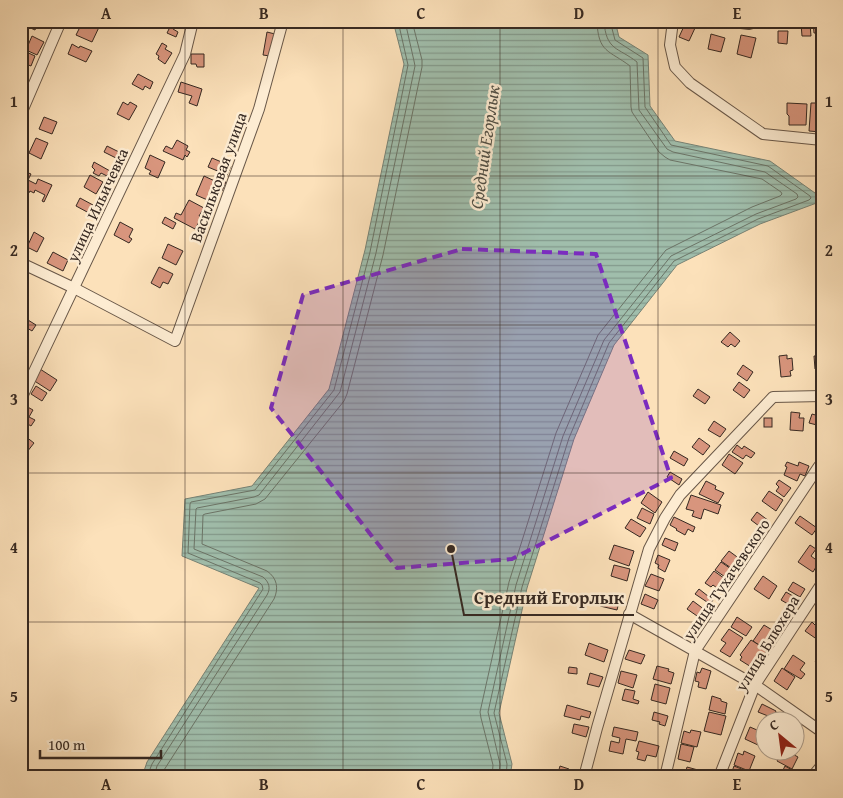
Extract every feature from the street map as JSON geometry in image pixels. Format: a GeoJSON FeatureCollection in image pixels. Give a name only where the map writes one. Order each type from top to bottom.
{"type":"FeatureCollection","features":[{"type":"Feature","properties":{"kind":"street"},"geometry":{"type":"LineString","coordinates":[[21,114],[61,21]]}},
{"type":"Feature","properties":{"kind":"street","name":"улица Ильичевка"},"geometry":{"type":"LineString","coordinates":[[21,399],[185,54],[193,21]]}},
{"type":"Feature","properties":{"kind":"street","name":"Васильковая улица"},"geometry":{"type":"LineString","coordinates":[[74,288],[174,341],[259,108],[283,21]]}},
{"type":"Feature","properties":{"kind":"street"},"geometry":{"type":"LineString","coordinates":[[673,21],[670,45],[674,67],[690,83],[763,134],[822,140]]}},
{"type":"Feature","properties":{"kind":"street"},"geometry":{"type":"LineString","coordinates":[[725,21],[749,24],[759,21]]}},
{"type":"Feature","properties":{"kind":"street"},"geometry":{"type":"LineString","coordinates":[[21,263],[74,288]]}},
{"type":"Feature","properties":{"kind":"street"},"geometry":{"type":"LineString","coordinates":[[584,777],[649,549],[665,518],[680,495],[773,397],[822,396]]}},
{"type":"Feature","properties":{"kind":"street","name":"улица Тухачевского"},"geometry":{"type":"LineString","coordinates":[[665,777],[695,651],[820,466]]}},
{"type":"Feature","properties":{"kind":"street","name":"улица Блюхера"},"geometry":{"type":"LineString","coordinates":[[719,777],[755,685],[822,583]]}},
{"type":"Feature","properties":{"kind":"street"},"geometry":{"type":"LineString","coordinates":[[629,614],[755,685],[822,732]]}},
{"type":"Feature","properties":{"kind":"street"},"geometry":{"type":"LineString","coordinates":[[812,777],[821,766]]}},
{"type":"Feature","properties":{"kind":"highlighted area"},"geometry":{"type":"Polygon","coordinates":[[[462,249],[596,254],[671,478],[512,559],[397,568],[271,408],[303,295],[462,249]]]}},
{"type":"Feature","properties":{"kind":"water"},"geometry":{"type":"Polygon","coordinates":[[[393,21],[615,21],[619,37],[648,55],[650,106],[675,141],[770,161],[822,198],[822,201],[760,224],[677,265],[614,345],[574,439],[527,588],[499,713],[512,764],[510,777],[142,777],[147,762],[259,588],[182,556],[185,499],[252,486],[329,389],[365,250],[404,64],[393,21]]]}},
{"type":"Feature","properties":{"kind":"building"},"geometry":{"type":"Polygon","coordinates":[[[28,21],[39,21],[35,30],[26,26],[28,21]]]}},
{"type":"Feature","properties":{"kind":"building"},"geometry":{"type":"Polygon","coordinates":[[[83,21],[97,21],[101,23],[92,42],[76,35],[83,21]]]}},
{"type":"Feature","properties":{"kind":"building"},"geometry":{"type":"Polygon","coordinates":[[[813,21],[822,21],[822,33],[814,33],[813,21]]]}},
{"type":"Feature","properties":{"kind":"building"},"geometry":{"type":"Polygon","coordinates":[[[685,24],[695,28],[689,41],[679,37],[685,24]]]}},
{"type":"Feature","properties":{"kind":"building"},"geometry":{"type":"Polygon","coordinates":[[[801,24],[810,24],[811,36],[802,36],[801,24]]]}},
{"type":"Feature","properties":{"kind":"building"},"geometry":{"type":"Polygon","coordinates":[[[171,25],[175,26],[173,29],[178,32],[176,37],[167,33],[171,25]]]}},
{"type":"Feature","properties":{"kind":"building"},"geometry":{"type":"Polygon","coordinates":[[[778,31],[788,31],[787,44],[778,43],[778,31]]]}},
{"type":"Feature","properties":{"kind":"building"},"geometry":{"type":"Polygon","coordinates":[[[267,32],[275,34],[270,56],[263,55],[267,32]]]}},
{"type":"Feature","properties":{"kind":"building"},"geometry":{"type":"Polygon","coordinates":[[[711,34],[725,38],[721,52],[708,49],[711,34]]]}},
{"type":"Feature","properties":{"kind":"building"},"geometry":{"type":"Polygon","coordinates":[[[741,35],[756,38],[751,58],[737,54],[741,35]]]}},
{"type":"Feature","properties":{"kind":"building"},"geometry":{"type":"Polygon","coordinates":[[[32,36],[44,42],[37,55],[26,50],[32,36]]]}},
{"type":"Feature","properties":{"kind":"building"},"geometry":{"type":"Polygon","coordinates":[[[162,43],[167,46],[165,49],[172,53],[165,64],[158,59],[159,56],[156,54],[162,43]]]}},
{"type":"Feature","properties":{"kind":"building"},"geometry":{"type":"Polygon","coordinates":[[[72,44],[92,51],[86,62],[68,54],[72,44]]]}},
{"type":"Feature","properties":{"kind":"building"},"geometry":{"type":"Polygon","coordinates":[[[22,50],[35,56],[31,66],[21,62],[22,50]]]}},
{"type":"Feature","properties":{"kind":"building"},"geometry":{"type":"Polygon","coordinates":[[[191,54],[204,54],[204,67],[197,67],[196,64],[191,64],[191,54]]]}},
{"type":"Feature","properties":{"kind":"building"},"geometry":{"type":"Polygon","coordinates":[[[21,73],[28,77],[21,91],[21,73]]]}},
{"type":"Feature","properties":{"kind":"building"},"geometry":{"type":"Polygon","coordinates":[[[138,74],[153,82],[150,89],[145,86],[143,90],[132,84],[138,74]]]}},
{"type":"Feature","properties":{"kind":"building"},"geometry":{"type":"Polygon","coordinates":[[[181,82],[202,89],[197,106],[189,103],[192,96],[178,92],[181,82]]]}},
{"type":"Feature","properties":{"kind":"building"},"geometry":{"type":"Polygon","coordinates":[[[123,102],[128,105],[130,102],[137,106],[129,120],[117,114],[123,102]]]}},
{"type":"Feature","properties":{"kind":"building"},"geometry":{"type":"Polygon","coordinates":[[[787,103],[807,104],[806,125],[789,125],[787,103]]]}},
{"type":"Feature","properties":{"kind":"building"},"geometry":{"type":"Polygon","coordinates":[[[811,103],[822,103],[821,132],[809,131],[811,103]]]}},
{"type":"Feature","properties":{"kind":"building"},"geometry":{"type":"Polygon","coordinates":[[[44,117],[57,122],[52,134],[39,129],[44,117]]]}},
{"type":"Feature","properties":{"kind":"building"},"geometry":{"type":"Polygon","coordinates":[[[36,138],[48,143],[41,159],[29,153],[36,138]]]}},
{"type":"Feature","properties":{"kind":"building"},"geometry":{"type":"Polygon","coordinates":[[[177,140],[188,146],[186,150],[190,152],[187,157],[185,155],[183,160],[163,151],[166,146],[172,149],[177,140]]]}},
{"type":"Feature","properties":{"kind":"building"},"geometry":{"type":"Polygon","coordinates":[[[107,146],[119,152],[116,158],[104,152],[107,146]]]}},
{"type":"Feature","properties":{"kind":"building"},"geometry":{"type":"Polygon","coordinates":[[[150,155],[165,162],[158,178],[149,174],[151,171],[145,168],[150,155]]]}},
{"type":"Feature","properties":{"kind":"building"},"geometry":{"type":"Polygon","coordinates":[[[212,158],[231,166],[227,175],[208,167],[212,158]]]}},
{"type":"Feature","properties":{"kind":"building"},"geometry":{"type":"Polygon","coordinates":[[[94,162],[110,171],[107,176],[101,173],[99,176],[93,173],[95,170],[92,167],[94,162]]]}},
{"type":"Feature","properties":{"kind":"building"},"geometry":{"type":"Polygon","coordinates":[[[21,170],[31,174],[28,180],[36,184],[38,179],[52,185],[44,202],[42,201],[45,195],[35,190],[34,193],[30,191],[27,196],[21,193],[21,170]]]}},
{"type":"Feature","properties":{"kind":"building"},"geometry":{"type":"Polygon","coordinates":[[[90,175],[103,182],[96,194],[84,187],[90,175]]]}},
{"type":"Feature","properties":{"kind":"building"},"geometry":{"type":"Polygon","coordinates":[[[204,176],[217,182],[218,179],[226,182],[222,191],[218,189],[212,202],[196,195],[204,176]]]}},
{"type":"Feature","properties":{"kind":"building"},"geometry":{"type":"Polygon","coordinates":[[[80,198],[93,205],[89,213],[76,206],[80,198]]]}},
{"type":"Feature","properties":{"kind":"building"},"geometry":{"type":"Polygon","coordinates":[[[189,200],[204,208],[199,216],[202,217],[195,229],[174,218],[176,213],[181,215],[189,200]]]}},
{"type":"Feature","properties":{"kind":"building"},"geometry":{"type":"Polygon","coordinates":[[[165,217],[176,223],[173,229],[162,223],[165,217]]]}},
{"type":"Feature","properties":{"kind":"building"},"geometry":{"type":"Polygon","coordinates":[[[120,222],[133,229],[129,237],[132,239],[129,243],[114,235],[120,222]]]}},
{"type":"Feature","properties":{"kind":"building"},"geometry":{"type":"Polygon","coordinates":[[[34,232],[44,238],[37,252],[27,247],[34,232]]]}},
{"type":"Feature","properties":{"kind":"building"},"geometry":{"type":"Polygon","coordinates":[[[168,244],[183,251],[176,265],[162,258],[168,244]]]}},
{"type":"Feature","properties":{"kind":"building"},"geometry":{"type":"Polygon","coordinates":[[[53,252],[68,260],[63,271],[47,263],[53,252]]]}},
{"type":"Feature","properties":{"kind":"building"},"geometry":{"type":"Polygon","coordinates":[[[159,267],[173,274],[168,284],[163,282],[160,288],[151,283],[159,267]]]}},
{"type":"Feature","properties":{"kind":"building"},"geometry":{"type":"Polygon","coordinates":[[[28,320],[36,325],[32,331],[24,326],[28,320]]]}},
{"type":"Feature","properties":{"kind":"building"},"geometry":{"type":"Polygon","coordinates":[[[730,332],[740,341],[735,347],[731,344],[728,347],[721,342],[730,332]]]}},
{"type":"Feature","properties":{"kind":"building"},"geometry":{"type":"Polygon","coordinates":[[[822,350],[822,369],[815,369],[814,356],[817,356],[817,351],[822,350]]]}},
{"type":"Feature","properties":{"kind":"building"},"geometry":{"type":"Polygon","coordinates":[[[787,355],[787,359],[792,358],[793,370],[790,371],[791,376],[781,377],[779,356],[787,355]]]}},
{"type":"Feature","properties":{"kind":"building"},"geometry":{"type":"Polygon","coordinates":[[[743,365],[753,372],[747,381],[737,374],[743,365]]]}},
{"type":"Feature","properties":{"kind":"building"},"geometry":{"type":"Polygon","coordinates":[[[40,369],[57,380],[50,391],[33,380],[40,369]]]}},
{"type":"Feature","properties":{"kind":"building"},"geometry":{"type":"Polygon","coordinates":[[[739,382],[750,390],[744,398],[733,390],[739,382]]]}},
{"type":"Feature","properties":{"kind":"building"},"geometry":{"type":"Polygon","coordinates":[[[36,386],[47,393],[42,401],[31,394],[36,386]]]}},
{"type":"Feature","properties":{"kind":"building"},"geometry":{"type":"Polygon","coordinates":[[[698,389],[710,397],[705,404],[693,396],[698,389]]]}},
{"type":"Feature","properties":{"kind":"building"},"geometry":{"type":"Polygon","coordinates":[[[24,405],[33,410],[29,417],[35,420],[31,426],[21,420],[21,409],[24,405]]]}},
{"type":"Feature","properties":{"kind":"building"},"geometry":{"type":"Polygon","coordinates":[[[791,412],[800,413],[799,418],[804,418],[803,431],[790,430],[791,412]]]}},
{"type":"Feature","properties":{"kind":"building"},"geometry":{"type":"Polygon","coordinates":[[[812,414],[819,416],[817,425],[809,423],[812,414]]]}},
{"type":"Feature","properties":{"kind":"building"},"geometry":{"type":"Polygon","coordinates":[[[764,418],[772,418],[772,427],[764,427],[764,418]]]}},
{"type":"Feature","properties":{"kind":"building"},"geometry":{"type":"Polygon","coordinates":[[[714,421],[726,429],[720,437],[708,430],[714,421]]]}},
{"type":"Feature","properties":{"kind":"building"},"geometry":{"type":"Polygon","coordinates":[[[21,433],[34,443],[27,452],[21,447],[21,433]]]}},
{"type":"Feature","properties":{"kind":"building"},"geometry":{"type":"Polygon","coordinates":[[[699,438],[710,446],[703,455],[692,447],[699,438]]]}},
{"type":"Feature","properties":{"kind":"building"},"geometry":{"type":"Polygon","coordinates":[[[737,445],[742,449],[744,446],[755,453],[751,458],[746,455],[743,459],[732,452],[737,445]]]}},
{"type":"Feature","properties":{"kind":"building"},"geometry":{"type":"Polygon","coordinates":[[[674,451],[688,459],[684,466],[670,458],[674,451]]]}},
{"type":"Feature","properties":{"kind":"building"},"geometry":{"type":"Polygon","coordinates":[[[729,454],[743,463],[735,474],[722,465],[729,454]]]}},
{"type":"Feature","properties":{"kind":"building"},"geometry":{"type":"Polygon","coordinates":[[[787,462],[798,466],[799,462],[809,466],[805,476],[800,474],[797,481],[784,475],[787,462]]]}},
{"type":"Feature","properties":{"kind":"building"},"geometry":{"type":"Polygon","coordinates":[[[670,472],[682,479],[679,485],[667,477],[670,472]]]}},
{"type":"Feature","properties":{"kind":"building"},"geometry":{"type":"Polygon","coordinates":[[[779,480],[791,488],[784,497],[776,491],[779,487],[776,484],[779,480]]]}},
{"type":"Feature","properties":{"kind":"building"},"geometry":{"type":"Polygon","coordinates":[[[706,481],[716,486],[715,489],[724,493],[718,503],[699,494],[706,481]]]}},
{"type":"Feature","properties":{"kind":"building"},"geometry":{"type":"Polygon","coordinates":[[[769,491],[783,500],[776,511],[762,501],[769,491]]]}},
{"type":"Feature","properties":{"kind":"building"},"geometry":{"type":"Polygon","coordinates":[[[648,492],[662,502],[655,513],[641,503],[648,492]]]}},
{"type":"Feature","properties":{"kind":"building"},"geometry":{"type":"Polygon","coordinates":[[[691,495],[721,505],[718,514],[704,509],[701,519],[692,516],[694,511],[686,509],[691,495]]]}},
{"type":"Feature","properties":{"kind":"building"},"geometry":{"type":"Polygon","coordinates":[[[642,508],[654,514],[650,524],[637,518],[642,508]]]}},
{"type":"Feature","properties":{"kind":"building"},"geometry":{"type":"Polygon","coordinates":[[[757,512],[769,521],[763,529],[751,520],[757,512]]]}},
{"type":"Feature","properties":{"kind":"building"},"geometry":{"type":"Polygon","coordinates":[[[800,516],[817,528],[812,535],[795,523],[800,516]]]}},
{"type":"Feature","properties":{"kind":"building"},"geometry":{"type":"Polygon","coordinates":[[[674,517],[695,527],[693,532],[688,529],[685,535],[676,530],[670,525],[674,517]]]}},
{"type":"Feature","properties":{"kind":"building"},"geometry":{"type":"Polygon","coordinates":[[[631,519],[646,528],[640,537],[625,528],[631,519]]]}},
{"type":"Feature","properties":{"kind":"building"},"geometry":{"type":"Polygon","coordinates":[[[665,538],[678,543],[675,551],[662,545],[665,538]]]}},
{"type":"Feature","properties":{"kind":"building"},"geometry":{"type":"Polygon","coordinates":[[[614,545],[634,551],[629,566],[609,559],[614,545]]]}},
{"type":"Feature","properties":{"kind":"building"},"geometry":{"type":"Polygon","coordinates":[[[810,545],[816,549],[811,556],[819,562],[813,572],[798,562],[810,545]]]}},
{"type":"Feature","properties":{"kind":"building"},"geometry":{"type":"Polygon","coordinates":[[[729,551],[744,562],[737,572],[721,561],[729,551]]]}},
{"type":"Feature","properties":{"kind":"building"},"geometry":{"type":"Polygon","coordinates":[[[658,555],[670,560],[665,572],[658,568],[659,565],[655,563],[658,555]]]}},
{"type":"Feature","properties":{"kind":"building"},"geometry":{"type":"Polygon","coordinates":[[[721,562],[734,571],[728,579],[715,570],[721,562]]]}},
{"type":"Feature","properties":{"kind":"building"},"geometry":{"type":"Polygon","coordinates":[[[614,565],[630,569],[627,581],[611,576],[614,565]]]}},
{"type":"Feature","properties":{"kind":"building"},"geometry":{"type":"Polygon","coordinates":[[[714,571],[728,581],[721,591],[713,585],[711,587],[705,583],[714,571]]]}},
{"type":"Feature","properties":{"kind":"building"},"geometry":{"type":"Polygon","coordinates":[[[651,574],[664,579],[659,591],[645,586],[651,574]]]}},
{"type":"Feature","properties":{"kind":"building"},"geometry":{"type":"Polygon","coordinates":[[[763,576],[777,586],[769,599],[754,589],[763,576]]]}},
{"type":"Feature","properties":{"kind":"building"},"geometry":{"type":"Polygon","coordinates":[[[793,582],[805,589],[800,597],[788,590],[793,582]]]}},
{"type":"Feature","properties":{"kind":"building"},"geometry":{"type":"Polygon","coordinates":[[[699,589],[713,600],[710,604],[695,594],[699,589]]]}},
{"type":"Feature","properties":{"kind":"building"},"geometry":{"type":"Polygon","coordinates":[[[786,592],[798,599],[793,607],[781,600],[786,592]]]}},
{"type":"Feature","properties":{"kind":"building"},"geometry":{"type":"Polygon","coordinates":[[[645,594],[658,600],[654,609],[641,604],[645,594]]]}},
{"type":"Feature","properties":{"kind":"building"},"geometry":{"type":"Polygon","coordinates":[[[602,598],[619,602],[617,610],[600,606],[602,598]]]}},
{"type":"Feature","properties":{"kind":"building"},"geometry":{"type":"Polygon","coordinates":[[[693,601],[705,610],[700,618],[687,609],[693,601]]]}},
{"type":"Feature","properties":{"kind":"building"},"geometry":{"type":"Polygon","coordinates":[[[822,607],[822,617],[817,613],[822,607]]]}},
{"type":"Feature","properties":{"kind":"building"},"geometry":{"type":"Polygon","coordinates":[[[737,617],[752,627],[746,636],[731,627],[737,617]]]}},
{"type":"Feature","properties":{"kind":"building"},"geometry":{"type":"Polygon","coordinates":[[[812,622],[816,626],[819,622],[822,624],[822,635],[818,640],[805,631],[812,622]]]}},
{"type":"Feature","properties":{"kind":"building"},"geometry":{"type":"Polygon","coordinates":[[[764,625],[777,633],[772,644],[769,643],[765,649],[753,641],[764,625]]]}},
{"type":"Feature","properties":{"kind":"building"},"geometry":{"type":"Polygon","coordinates":[[[729,629],[743,638],[730,657],[720,651],[726,643],[721,640],[729,629]]]}},
{"type":"Feature","properties":{"kind":"building"},"geometry":{"type":"Polygon","coordinates":[[[751,640],[767,650],[756,670],[740,660],[742,657],[740,655],[751,640]]]}},
{"type":"Feature","properties":{"kind":"building"},"geometry":{"type":"Polygon","coordinates":[[[589,643],[608,650],[604,662],[585,655],[589,643]]]}},
{"type":"Feature","properties":{"kind":"building"},"geometry":{"type":"Polygon","coordinates":[[[629,650],[645,655],[641,664],[625,659],[629,650]]]}},
{"type":"Feature","properties":{"kind":"building"},"geometry":{"type":"Polygon","coordinates":[[[822,653],[822,667],[815,662],[822,653]]]}},
{"type":"Feature","properties":{"kind":"building"},"geometry":{"type":"Polygon","coordinates":[[[793,655],[805,663],[800,670],[805,674],[801,679],[784,669],[793,655]]]}},
{"type":"Feature","properties":{"kind":"building"},"geometry":{"type":"Polygon","coordinates":[[[657,666],[669,669],[668,671],[674,673],[671,684],[653,679],[657,666]]]}},
{"type":"Feature","properties":{"kind":"building"},"geometry":{"type":"Polygon","coordinates":[[[569,667],[577,668],[577,674],[568,673],[569,667]]]}},
{"type":"Feature","properties":{"kind":"building"},"geometry":{"type":"Polygon","coordinates":[[[702,668],[711,671],[706,689],[698,687],[699,682],[695,681],[697,672],[700,673],[702,668]]]}},
{"type":"Feature","properties":{"kind":"building"},"geometry":{"type":"Polygon","coordinates":[[[782,668],[795,677],[787,690],[774,681],[782,668]]]}},
{"type":"Feature","properties":{"kind":"building"},"geometry":{"type":"Polygon","coordinates":[[[621,671],[637,675],[633,688],[618,683],[621,671]]]}},
{"type":"Feature","properties":{"kind":"building"},"geometry":{"type":"Polygon","coordinates":[[[590,673],[603,677],[599,687],[587,684],[590,673]]]}},
{"type":"Feature","properties":{"kind":"building"},"geometry":{"type":"Polygon","coordinates":[[[655,684],[670,688],[666,704],[651,700],[655,684]]]}},
{"type":"Feature","properties":{"kind":"building"},"geometry":{"type":"Polygon","coordinates":[[[625,689],[635,691],[633,699],[639,701],[638,704],[622,700],[625,689]]]}},
{"type":"Feature","properties":{"kind":"building"},"geometry":{"type":"Polygon","coordinates":[[[712,696],[727,703],[725,714],[709,710],[712,696]]]}},
{"type":"Feature","properties":{"kind":"building"},"geometry":{"type":"Polygon","coordinates":[[[762,704],[774,710],[759,710],[762,704]]]}},
{"type":"Feature","properties":{"kind":"building"},"geometry":{"type":"Polygon","coordinates":[[[567,705],[591,712],[589,718],[581,716],[580,720],[564,716],[567,705]]]}},
{"type":"Feature","properties":{"kind":"building"},"geometry":{"type":"Polygon","coordinates":[[[654,712],[668,716],[665,726],[659,724],[660,722],[652,720],[654,712]]]}},
{"type":"Feature","properties":{"kind":"building"},"geometry":{"type":"Polygon","coordinates":[[[709,712],[726,716],[721,735],[704,731],[709,712]]]}},
{"type":"Feature","properties":{"kind":"building"},"geometry":{"type":"Polygon","coordinates":[[[574,724],[589,727],[586,737],[572,733],[574,724]]]}},
{"type":"Feature","properties":{"kind":"building"},"geometry":{"type":"Polygon","coordinates":[[[614,727],[638,732],[636,741],[626,739],[623,754],[609,751],[611,741],[619,743],[620,738],[612,736],[614,727]]]}},
{"type":"Feature","properties":{"kind":"building"},"geometry":{"type":"Polygon","coordinates":[[[750,727],[756,730],[756,744],[745,739],[750,727]]]}},
{"type":"Feature","properties":{"kind":"building"},"geometry":{"type":"Polygon","coordinates":[[[691,730],[701,732],[697,747],[681,743],[684,731],[690,733],[691,730]]]}},
{"type":"Feature","properties":{"kind":"building"},"geometry":{"type":"Polygon","coordinates":[[[639,741],[659,746],[656,757],[647,755],[645,761],[637,759],[639,752],[636,751],[639,741]]]}},
{"type":"Feature","properties":{"kind":"building"},"geometry":{"type":"Polygon","coordinates":[[[681,744],[694,747],[690,762],[678,759],[681,744]]]}},
{"type":"Feature","properties":{"kind":"building"},"geometry":{"type":"Polygon","coordinates":[[[744,751],[755,756],[749,771],[734,765],[738,753],[743,755],[744,751]]]}},
{"type":"Feature","properties":{"kind":"building"},"geometry":{"type":"Polygon","coordinates":[[[778,760],[796,760],[792,769],[778,760]]]}},
{"type":"Feature","properties":{"kind":"building"},"geometry":{"type":"Polygon","coordinates":[[[560,766],[569,769],[567,774],[575,777],[559,777],[561,773],[558,773],[560,766]]]}},
{"type":"Feature","properties":{"kind":"building"},"geometry":{"type":"Polygon","coordinates":[[[734,766],[749,772],[747,777],[730,777],[734,766]]]}},
{"type":"Feature","properties":{"kind":"building"},"geometry":{"type":"Polygon","coordinates":[[[785,766],[801,775],[800,777],[780,776],[785,766]]]}},
{"type":"Feature","properties":{"kind":"building"},"geometry":{"type":"Polygon","coordinates":[[[687,767],[698,770],[696,777],[685,774],[687,767]]]}},
{"type":"Feature","properties":{"kind":"building"},"geometry":{"type":"Polygon","coordinates":[[[592,772],[602,776],[602,777],[590,777],[592,772]]]}},
{"type":"Feature","properties":{"kind":"place","name":"Средний Егорлык"},"geometry":{"type":"Point","coordinates":[451,549]}}]}
